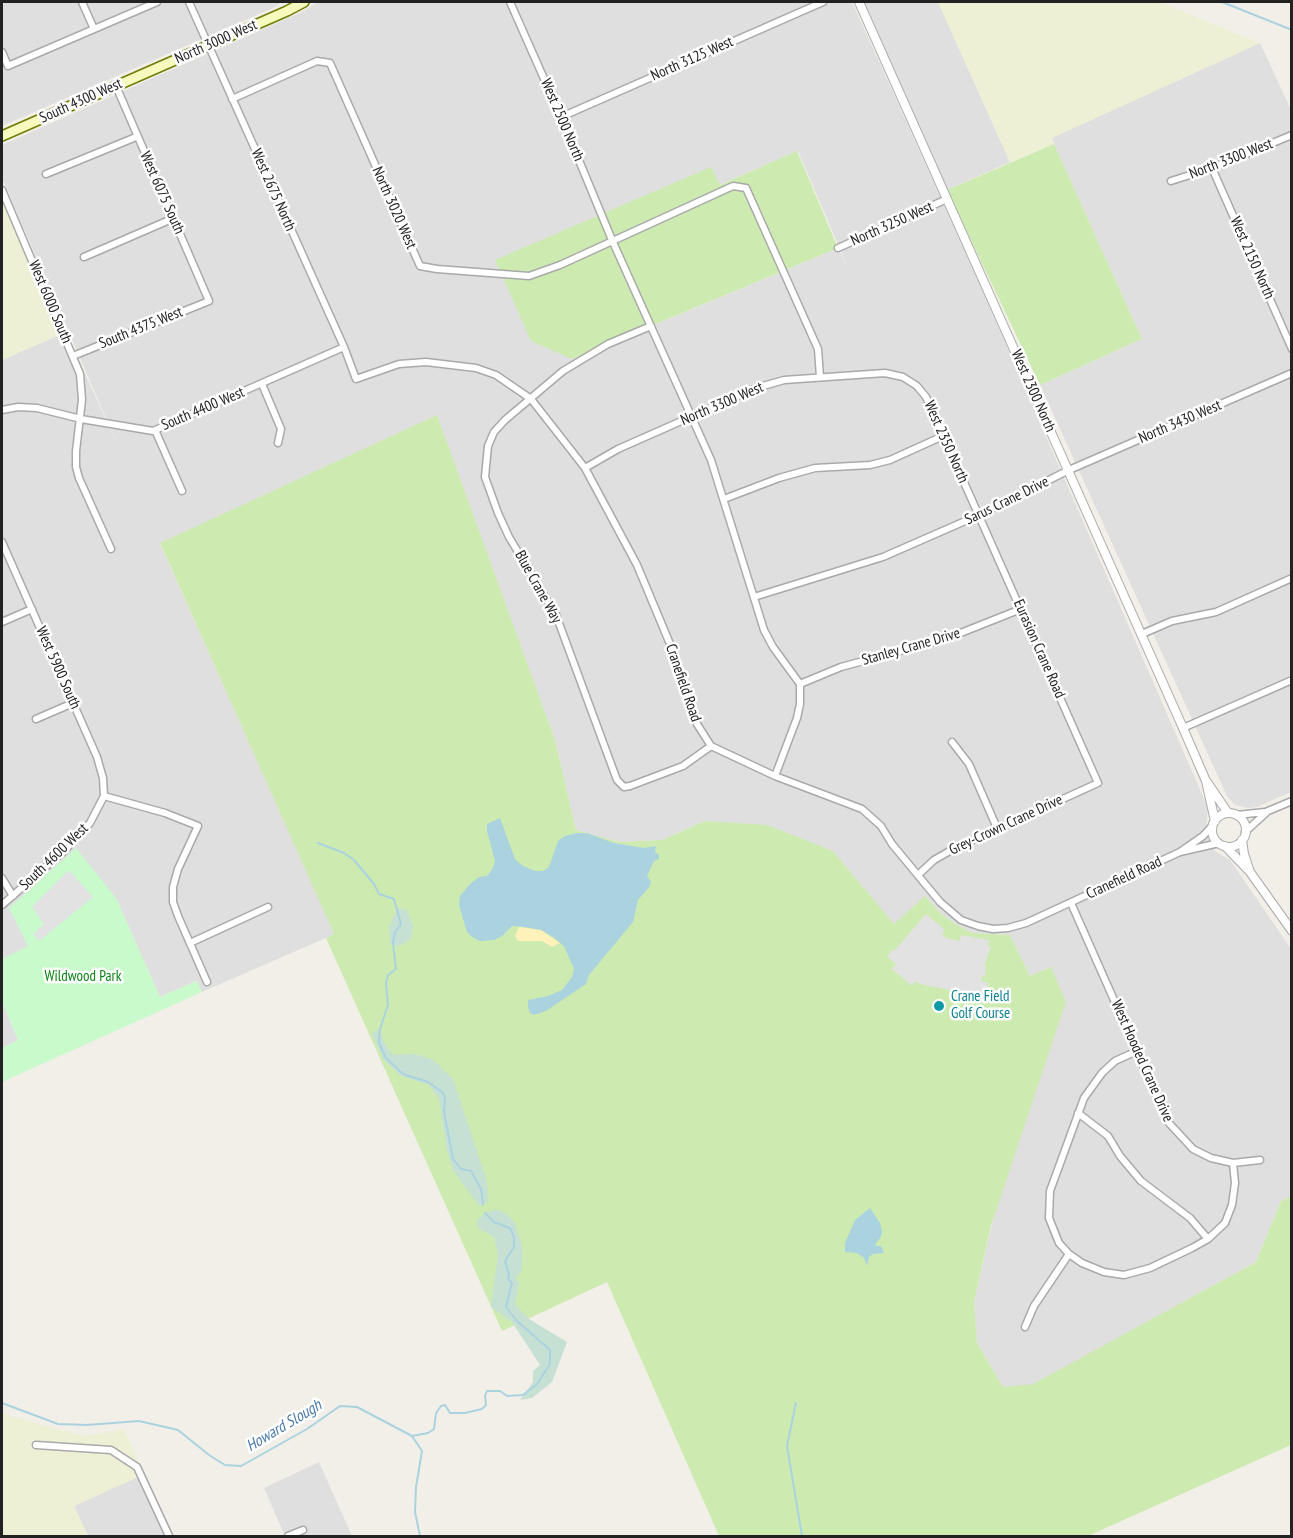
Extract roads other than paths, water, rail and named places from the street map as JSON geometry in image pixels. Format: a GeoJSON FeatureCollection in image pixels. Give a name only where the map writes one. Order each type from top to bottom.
{"type":"FeatureCollection","features":[{"type":"Feature","properties":{"kind":"main road","name":"North 3000 West"},"geometry":{"type":"LineString","coordinates":[[161,66],[304,2]]}},
{"type":"Feature","properties":{"kind":"main road","name":"South 4300 West"},"geometry":{"type":"LineString","coordinates":[[2,136],[161,66]]}},
{"type":"Feature","properties":{"kind":"street"},"geometry":{"type":"LineString","coordinates":[[82,2],[94,29]]}},
{"type":"Feature","properties":{"kind":"street"},"geometry":{"type":"LineString","coordinates":[[2,52],[8,66],[157,2]]}},
{"type":"Feature","properties":{"kind":"street","name":"West 2675 North"},"geometry":{"type":"LineString","coordinates":[[189,2],[344,347],[356,379]]}},
{"type":"Feature","properties":{"kind":"street","name":"West 2500 North"},"geometry":{"type":"LineString","coordinates":[[510,2],[612,240],[711,460],[764,630],[773,647],[800,684]]}},
{"type":"Feature","properties":{"kind":"street","name":"North 3125 West"},"geometry":{"type":"LineString","coordinates":[[561,117],[823,2]]}},
{"type":"Feature","properties":{"kind":"street","name":"West 2300 North"},"geometry":{"type":"LineString","coordinates":[[859,2],[1206,781]]}},
{"type":"Feature","properties":{"kind":"street","name":"North 3020 West"},"geometry":{"type":"LineString","coordinates":[[232,99],[317,61],[330,63],[420,266],[529,276],[544,272],[612,240]]}},
{"type":"Feature","properties":{"kind":"street","name":"West 6075 South"},"geometry":{"type":"LineString","coordinates":[[116,86],[136,137],[209,301]]}},
{"type":"Feature","properties":{"kind":"street","name":"North 3300 West"},"geometry":{"type":"LineString","coordinates":[[1171,181],[1212,168],[1292,135]]}},
{"type":"Feature","properties":{"kind":"street"},"geometry":{"type":"LineString","coordinates":[[46,174],[136,137]]}},
{"type":"Feature","properties":{"kind":"street","name":"West 2150 North"},"geometry":{"type":"LineString","coordinates":[[1212,168],[1292,349]]}},
{"type":"Feature","properties":{"kind":"street"},"geometry":{"type":"LineString","coordinates":[[612,240],[733,186],[746,188],[818,349],[820,377]]}},
{"type":"Feature","properties":{"kind":"street","name":"West 6000 South"},"geometry":{"type":"LineString","coordinates":[[2,190],[80,374],[81,419],[76,466],[79,478],[111,549]]}},
{"type":"Feature","properties":{"kind":"street","name":"North 3250 West"},"geometry":{"type":"LineString","coordinates":[[838,248],[947,199]]}},
{"type":"Feature","properties":{"kind":"street"},"geometry":{"type":"LineString","coordinates":[[84,257],[174,218]]}},
{"type":"Feature","properties":{"kind":"street","name":"South 4375 West"},"geometry":{"type":"LineString","coordinates":[[73,356],[209,301]]}},
{"type":"Feature","properties":{"kind":"street","name":"Blue Crane Way"},"geometry":{"type":"LineString","coordinates":[[651,326],[608,344],[562,371],[505,420],[494,432],[488,446],[485,477],[509,537],[556,615],[615,776],[624,787],[683,766],[711,746]]}},
{"type":"Feature","properties":{"kind":"street","name":"South 4400 West"},"geometry":{"type":"LineString","coordinates":[[2,410],[18,407],[37,408],[81,419],[155,430],[344,347]]}},
{"type":"Feature","properties":{"kind":"street","name":"Cranefield Road"},"geometry":{"type":"LineString","coordinates":[[356,379],[399,364],[426,362],[476,368],[496,375],[531,399],[585,468],[637,565],[670,645],[697,724],[711,746],[775,776],[862,809],[881,826],[892,844],[918,875],[961,920],[978,927],[993,929],[1026,923],[1180,852],[1203,836],[1214,823]]}},
{"type":"Feature","properties":{"kind":"street","name":"North 3300 West"},"geometry":{"type":"LineString","coordinates":[[585,468],[618,449],[756,388],[784,380],[820,377],[885,373],[903,377]]}},
{"type":"Feature","properties":{"kind":"street","name":"North 3430 West"},"geometry":{"type":"LineString","coordinates":[[1069,470],[1292,374]]}},
{"type":"Feature","properties":{"kind":"street","name":"West 2350 North"},"geometry":{"type":"LineString","coordinates":[[903,377],[917,386],[926,397],[979,515]]}},
{"type":"Feature","properties":{"kind":"street"},"geometry":{"type":"LineString","coordinates":[[262,384],[281,429],[278,443]]}},
{"type":"Feature","properties":{"kind":"street"},"geometry":{"type":"LineString","coordinates":[[155,430],[182,491]]}},
{"type":"Feature","properties":{"kind":"street"},"geometry":{"type":"LineString","coordinates":[[724,499],[779,478],[815,468],[870,465],[890,460],[944,436]]}},
{"type":"Feature","properties":{"kind":"street","name":"Sarus Crane Drive"},"geometry":{"type":"LineString","coordinates":[[754,597],[883,557],[979,515],[1069,470]]}},
{"type":"Feature","properties":{"kind":"street","name":"Eurasion Crane Road"},"geometry":{"type":"LineString","coordinates":[[979,515],[1098,783]]}},
{"type":"Feature","properties":{"kind":"street","name":"West 5900 South"},"geometry":{"type":"LineString","coordinates":[[2,542],[97,757],[103,778],[104,796]]}},
{"type":"Feature","properties":{"kind":"street"},"geometry":{"type":"LineString","coordinates":[[1142,634],[1172,621],[1216,612],[1292,578]]}},
{"type":"Feature","properties":{"kind":"street"},"geometry":{"type":"LineString","coordinates":[[2,622],[32,609]]}},
{"type":"Feature","properties":{"kind":"street","name":"Stanley Crane Drive"},"geometry":{"type":"LineString","coordinates":[[800,684],[841,667],[948,638],[1021,609]]}},
{"type":"Feature","properties":{"kind":"street"},"geometry":{"type":"LineString","coordinates":[[1183,728],[1292,680]]}},
{"type":"Feature","properties":{"kind":"street"},"geometry":{"type":"LineString","coordinates":[[775,776],[798,711],[800,684]]}},
{"type":"Feature","properties":{"kind":"street"},"geometry":{"type":"LineString","coordinates":[[36,718],[73,703]]}},
{"type":"Feature","properties":{"kind":"street"},"geometry":{"type":"LineString","coordinates":[[952,742],[969,764],[997,828]]}},
{"type":"Feature","properties":{"kind":"street"},"geometry":{"type":"LineString","coordinates":[[1206,781],[1228,813]]}},
{"type":"Feature","properties":{"kind":"street"},"geometry":{"type":"LineString","coordinates":[[1206,781],[1214,823],[1213,835],[1250,872],[1292,931]]}},
{"type":"Feature","properties":{"kind":"street","name":"Grey-Crown Crane Drive"},"geometry":{"type":"LineString","coordinates":[[918,875],[934,860],[955,848],[1098,783]]}},
{"type":"Feature","properties":{"kind":"street"},"geometry":{"type":"LineString","coordinates":[[104,796],[165,813],[198,826],[178,869],[173,887],[173,902],[207,982]]}},
{"type":"Feature","properties":{"kind":"street","name":"South 4600 West"},"geometry":{"type":"LineString","coordinates":[[2,905],[64,850],[90,823],[104,796]]}},
{"type":"Feature","properties":{"kind":"street"},"geometry":{"type":"LineString","coordinates":[[1245,832],[1268,812],[1292,801]]}},
{"type":"Feature","properties":{"kind":"street"},"geometry":{"type":"LineString","coordinates":[[1214,823],[1223,814],[1268,812]]}},
{"type":"Feature","properties":{"kind":"street"},"geometry":{"type":"LineString","coordinates":[[1237,815],[1244,822],[1245,832],[1242,840],[1250,872]]}},
{"type":"Feature","properties":{"kind":"street"},"geometry":{"type":"LineString","coordinates":[[1222,845],[1234,846],[1242,840]]}},
{"type":"Feature","properties":{"kind":"street","name":"Cranefield Road"},"geometry":{"type":"LineString","coordinates":[[1180,852],[1222,845]]}},
{"type":"Feature","properties":{"kind":"street"},"geometry":{"type":"LineString","coordinates":[[2,879],[13,896]]}},
{"type":"Feature","properties":{"kind":"street","name":"West Hooded Crane Drive"},"geometry":{"type":"LineString","coordinates":[[1071,903],[1168,1122],[1180,1138],[1193,1149],[1211,1158],[1233,1163],[1260,1161]]}},
{"type":"Feature","properties":{"kind":"street"},"geometry":{"type":"LineString","coordinates":[[190,943],[268,907]]}},
{"type":"Feature","properties":{"kind":"street"},"geometry":{"type":"LineString","coordinates":[[1137,1051],[1115,1061],[1101,1073],[1084,1098],[1050,1191],[1049,1218],[1059,1243],[1068,1254],[1104,1272],[1124,1275],[1150,1268],[1192,1248],[1208,1239],[1225,1223],[1232,1204],[1235,1183],[1233,1163]]}},
{"type":"Feature","properties":{"kind":"street"},"geometry":{"type":"LineString","coordinates":[[1078,1113],[1108,1136],[1120,1156],[1141,1181],[1190,1218],[1208,1239]]}},
{"type":"Feature","properties":{"kind":"street"},"geometry":{"type":"LineString","coordinates":[[1025,1327],[1034,1306],[1068,1254]]}},
{"type":"Feature","properties":{"kind":"street"},"geometry":{"type":"LineString","coordinates":[[36,1445],[111,1450],[137,1467],[169,1536]]}},
{"type":"Feature","properties":{"kind":"street"},"geometry":{"type":"LineString","coordinates":[[288,1536],[303,1530]]}},
{"type":"Feature","properties":{"kind":"water"},"geometry":{"type":"Polygon","coordinates":[[[500,818],[515,859],[523,866],[535,871],[543,871],[549,867],[558,841],[565,836],[577,833],[587,833],[614,843],[644,848],[656,846],[655,852],[659,855],[659,859],[654,861],[647,876],[651,882],[650,886],[638,900],[633,922],[589,975],[586,984],[546,1011],[534,1015],[530,1013],[528,1000],[548,996],[562,990],[572,977],[574,969],[564,946],[541,930],[512,926],[494,940],[480,941],[467,932],[459,905],[460,896],[470,884],[479,877],[487,876],[492,870],[495,861],[487,824],[500,818]]]}},
{"type":"Feature","properties":{"kind":"water"},"geometry":{"type":"Polygon","coordinates":[[[870,1208],[880,1223],[882,1232],[876,1246],[881,1246],[884,1253],[873,1254],[869,1257],[867,1266],[864,1258],[857,1253],[845,1252],[845,1243],[855,1220],[870,1208]]]}},
{"type":"Feature","properties":{"kind":"waterway"},"geometry":{"type":"LineString","coordinates":[[1222,2],[1292,30]]}},
{"type":"Feature","properties":{"kind":"waterway"},"geometry":{"type":"LineString","coordinates":[[318,843],[344,853],[354,860],[374,884],[379,894],[394,899],[401,924],[395,932],[393,943],[396,969],[388,975],[386,983],[388,1005],[380,1029],[379,1043],[386,1058],[403,1074],[428,1082],[443,1093],[444,1112],[453,1159],[461,1169],[471,1171],[481,1189],[483,1205]]}},
{"type":"Feature","properties":{"kind":"waterway"},"geometry":{"type":"LineString","coordinates":[[412,1436],[428,1433],[434,1429],[436,1413],[441,1406],[445,1405],[450,1413],[465,1413],[482,1409],[486,1405],[487,1391],[500,1391],[507,1396],[523,1395],[537,1384],[550,1364],[550,1350],[517,1321],[506,1307],[512,1283],[508,1279],[509,1274],[505,1261],[514,1247],[514,1237],[510,1228],[494,1222],[485,1213]]}},
{"type":"Feature","properties":{"kind":"waterway","name":"Howard Slough"},"geometry":{"type":"LineString","coordinates":[[2,1403],[58,1424],[87,1425],[139,1421],[178,1430],[225,1465],[241,1466],[307,1429],[340,1406],[357,1407],[412,1436],[422,1451],[416,1487],[415,1512],[420,1536]]}},
{"type":"Feature","properties":{"kind":"waterway"},"geometry":{"type":"LineString","coordinates":[[796,1403],[787,1446],[802,1536]]}},
{"type":"Feature","properties":{"kind":"place","name":"Crane Field Golf Course"},"geometry":{"type":"Point","coordinates":[939,1006]}},
{"type":"Feature","properties":{"kind":"park label","name":"Wildwood Park"},"geometry":{"type":"Point","coordinates":[83,977]}}]}
